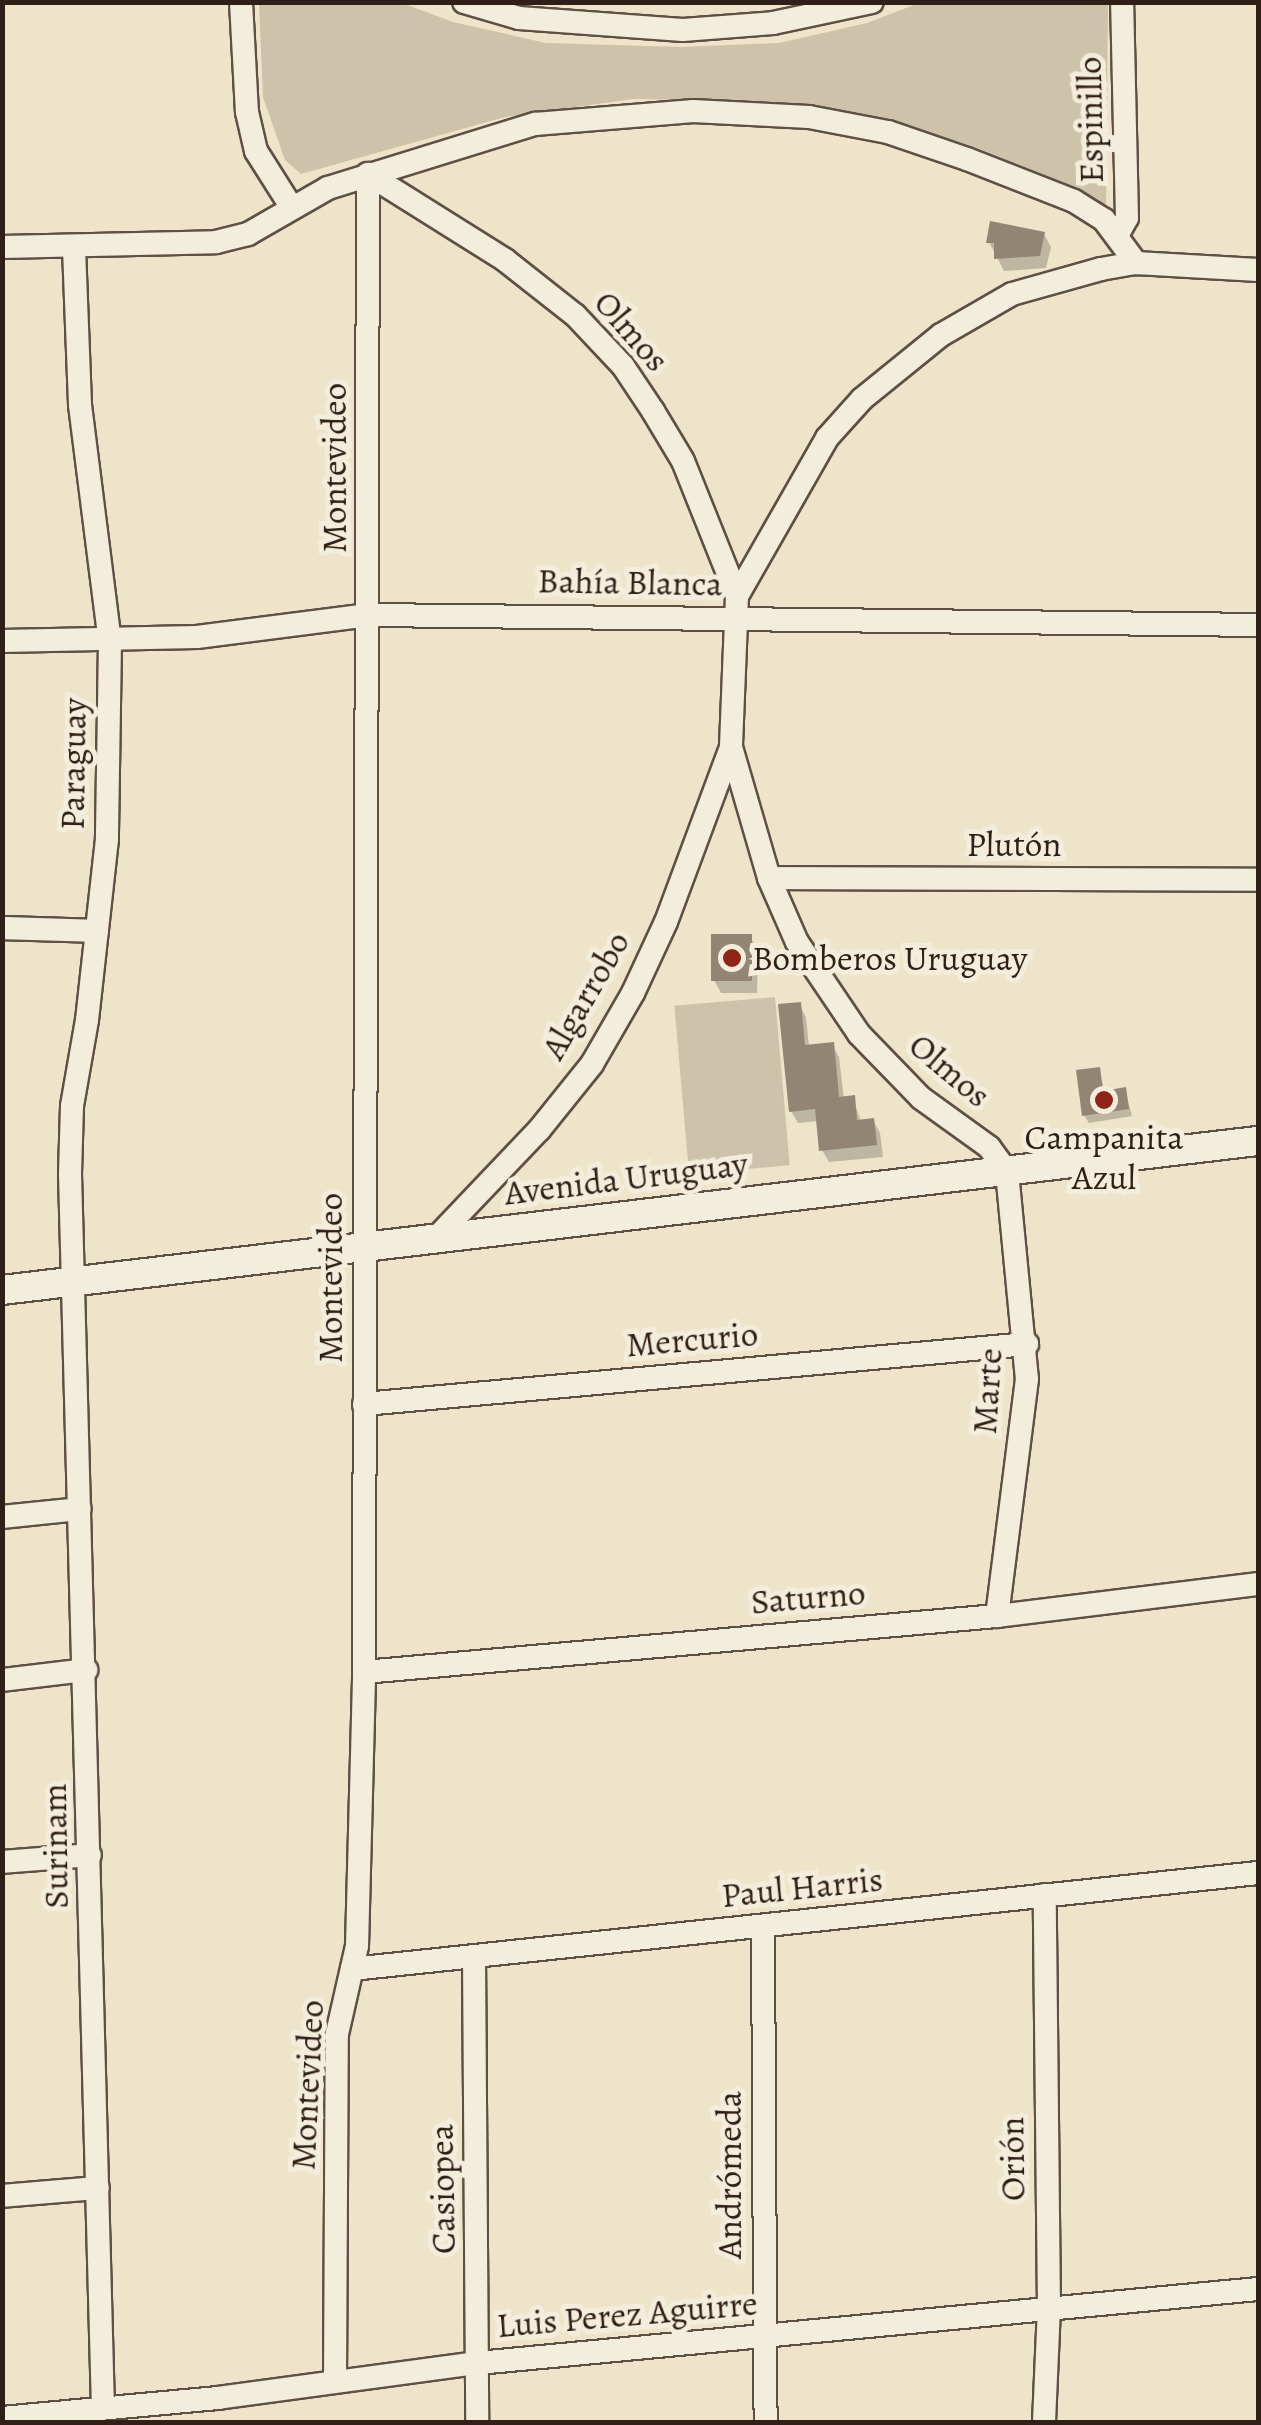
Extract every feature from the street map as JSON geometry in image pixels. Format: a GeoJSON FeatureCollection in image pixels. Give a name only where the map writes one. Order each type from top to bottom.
{"type":"FeatureCollection","features":[{"type":"Feature","properties":{"kind":"street"},"geometry":{"type":"LineString","coordinates":[[241,2],[247,112],[256,150],[292,208]]}},
{"type":"Feature","properties":{"kind":"street"},"geometry":{"type":"LineString","coordinates":[[464,2],[518,18],[683,30],[773,22],[872,2]]}},
{"type":"Feature","properties":{"kind":"street","name":"Espinillo"},"geometry":{"type":"LineString","coordinates":[[1118,234],[1127,218],[1122,2]]}},
{"type":"Feature","properties":{"kind":"street"},"geometry":{"type":"LineString","coordinates":[[2,247],[216,242],[248,234],[292,208],[368,174],[534,124],[692,110],[809,117],[888,132],[1038,184],[1104,220],[1136,263]]}},
{"type":"Feature","properties":{"kind":"street","name":"Olmos"},"geometry":{"type":"LineString","coordinates":[[368,174],[505,260],[575,314],[622,366],[683,461],[736,607]]}},
{"type":"Feature","properties":{"kind":"street","name":"Montevideo"},"geometry":{"type":"LineString","coordinates":[[335,2380],[337,2034],[357,1946],[364,1672],[368,174]]}},
{"type":"Feature","properties":{"kind":"street","name":"Paraguay"},"geometry":{"type":"LineString","coordinates":[[74,248],[80,405],[110,642],[111,758],[97,930],[72,1106],[74,1282]]}},
{"type":"Feature","properties":{"kind":"street"},"geometry":{"type":"LineString","coordinates":[[731,747],[736,607],[808,466],[862,399],[941,335],[1012,294],[1136,263],[1258,270]]}},
{"type":"Feature","properties":{"kind":"street","name":"Bahía Blanca"},"geometry":{"type":"LineString","coordinates":[[2,641],[110,642],[197,637],[369,615],[736,607],[1258,626]]}},
{"type":"Feature","properties":{"kind":"street","name":"Olmos"},"geometry":{"type":"LineString","coordinates":[[731,747],[768,878],[797,942],[859,1034],[920,1098],[989,1147],[1007,1172]]}},
{"type":"Feature","properties":{"kind":"street","name":"Algarrobo"},"geometry":{"type":"LineString","coordinates":[[436,1238],[528,1142],[592,1064],[634,993],[666,922],[731,747]]}},
{"type":"Feature","properties":{"kind":"street","name":"Plutón"},"geometry":{"type":"LineString","coordinates":[[768,878],[1258,880]]}},
{"type":"Feature","properties":{"kind":"street"},"geometry":{"type":"LineString","coordinates":[[2,928],[97,930]]}},
{"type":"Feature","properties":{"kind":"street","name":"Avenida Uruguay"},"geometry":{"type":"LineString","coordinates":[[2,1290],[1258,1141]]}},
{"type":"Feature","properties":{"kind":"street","name":"Marte"},"geometry":{"type":"LineString","coordinates":[[998,1616],[1027,1378],[1027,1344],[1007,1172]]}},
{"type":"Feature","properties":{"kind":"street","name":"Surinam"},"geometry":{"type":"LineString","coordinates":[[74,1282],[103,2408]]}},
{"type":"Feature","properties":{"kind":"street","name":"Mercurio"},"geometry":{"type":"LineString","coordinates":[[364,1404],[1027,1344]]}},
{"type":"Feature","properties":{"kind":"street"},"geometry":{"type":"LineString","coordinates":[[2,1517],[80,1509]]}},
{"type":"Feature","properties":{"kind":"street","name":"Saturno"},"geometry":{"type":"LineString","coordinates":[[364,1672],[998,1616],[1258,1584]]}},
{"type":"Feature","properties":{"kind":"street"},"geometry":{"type":"LineString","coordinates":[[2,1680],[86,1670]]}},
{"type":"Feature","properties":{"kind":"street"},"geometry":{"type":"LineString","coordinates":[[2,1862],[90,1854]]}},
{"type":"Feature","properties":{"kind":"street","name":"Paul Harris"},"geometry":{"type":"LineString","coordinates":[[352,1968],[1258,1873]]}},
{"type":"Feature","properties":{"kind":"street","name":"Orión"},"geometry":{"type":"LineString","coordinates":[[1044,2422],[1049,2308],[1045,1895]]}},
{"type":"Feature","properties":{"kind":"street","name":"Andrómeda"},"geometry":{"type":"LineString","coordinates":[[762,1927],[766,2422]]}},
{"type":"Feature","properties":{"kind":"street","name":"Casiopea"},"geometry":{"type":"LineString","coordinates":[[474,1956],[477,2422]]}},
{"type":"Feature","properties":{"kind":"street"},"geometry":{"type":"LineString","coordinates":[[2,2196],[98,2188]]}},
{"type":"Feature","properties":{"kind":"street","name":"Luis Perez Aguirre"},"geometry":{"type":"LineString","coordinates":[[2,2418],[218,2398],[478,2363],[1258,2288]]}},
{"type":"Feature","properties":{"kind":"street"},"geometry":{"type":"LineString","coordinates":[[218,2398],[218,2422]]}},
{"type":"Feature","properties":{"kind":"shaded area"},"geometry":{"type":"Polygon","coordinates":[[[259,3],[402,3],[453,22],[546,43],[681,47],[779,43],[867,23],[919,3],[1108,3],[1106,210],[1047,176],[972,146],[866,115],[745,101],[633,99],[505,117],[301,174],[285,160],[263,97],[259,3]]]}},
{"type":"Feature","properties":{"kind":"shaded area"},"geometry":{"type":"Polygon","coordinates":[[[775,997],[790,1165],[689,1174],[674,1006],[775,997]]]}},
{"type":"Feature","properties":{"kind":"building"},"geometry":{"type":"Polygon","coordinates":[[[990,221],[1045,232],[1040,256],[994,259],[994,243],[986,243],[990,221]]]}},
{"type":"Feature","properties":{"kind":"building","name":"Bomberos Uruguay"},"geometry":{"type":"Polygon","coordinates":[[[711,934],[752,934],[752,981],[711,981],[711,934]]]}},
{"type":"Feature","properties":{"kind":"building"},"geometry":{"type":"Polygon","coordinates":[[[801,1002],[805,1045],[834,1042],[839,1097],[855,1095],[857,1120],[874,1118],[877,1145],[819,1151],[815,1109],[789,1112],[778,1004],[801,1002]]]}},
{"type":"Feature","properties":{"kind":"building","name":"Campanita Azul"},"geometry":{"type":"Polygon","coordinates":[[[1100,1067],[1103,1091],[1126,1087],[1129,1109],[1082,1116],[1076,1070],[1100,1067]]]}},
{"type":"Feature","properties":{"kind":"place","name":"Bomberos Uruguay"},"geometry":{"type":"Point","coordinates":[732,958]}},
{"type":"Feature","properties":{"kind":"place","name":"Campanita Azul"},"geometry":{"type":"Point","coordinates":[1104,1100]}}]}
